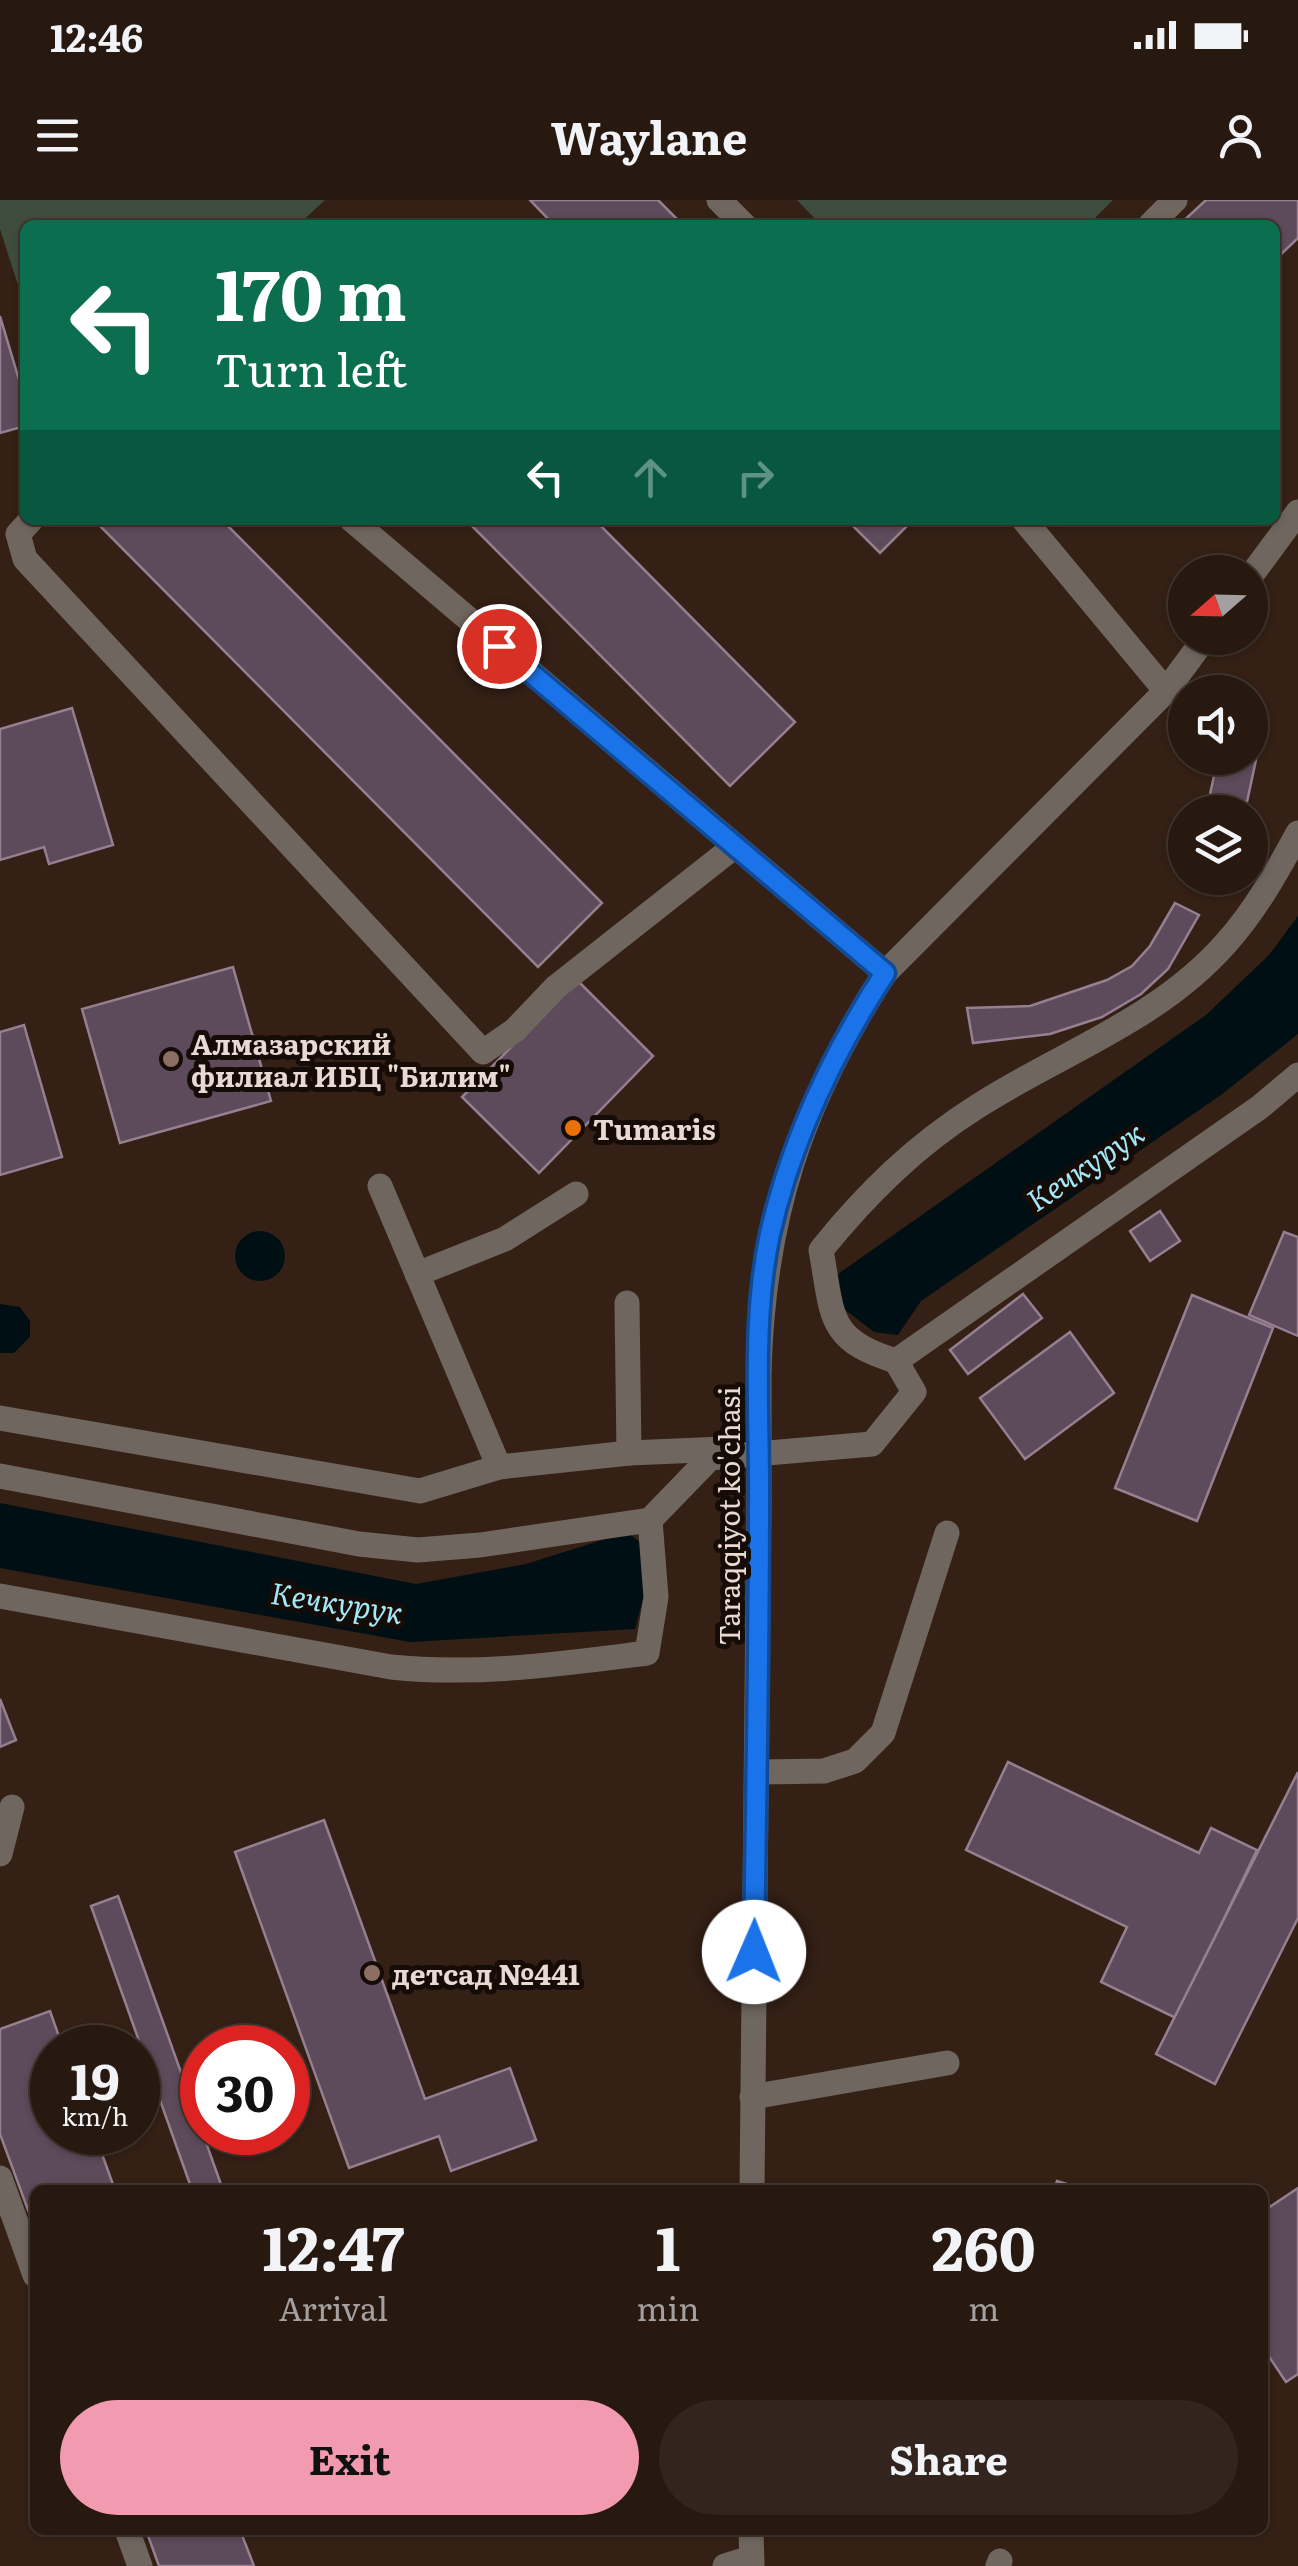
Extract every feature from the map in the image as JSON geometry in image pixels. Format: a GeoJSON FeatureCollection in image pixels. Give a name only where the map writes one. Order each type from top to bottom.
{"type":"FeatureCollection","features":[{"type":"Feature","properties":{"kind":"street"},"geometry":{"type":"LineString","coordinates":[[718,200],[739,220]]}},
{"type":"Feature","properties":{"kind":"street"},"geometry":{"type":"LineString","coordinates":[[1155,220],[1175,200]]}},
{"type":"Feature","properties":{"kind":"street"},"geometry":{"type":"LineString","coordinates":[[1266,555],[1298,512]]}},
{"type":"Feature","properties":{"kind":"street"},"geometry":{"type":"LineString","coordinates":[[26,525],[18,534],[25,558],[483,1052],[514,1030],[556,987],[735,846]]}},
{"type":"Feature","properties":{"kind":"street"},"geometry":{"type":"LineString","coordinates":[[358,525],[885,973]]}},
{"type":"Feature","properties":{"kind":"street"},"geometry":{"type":"LineString","coordinates":[[1028,525],[1166,691]]}},
{"type":"Feature","properties":{"kind":"street","name":"Taraqqiyot ko'chasi"},"geometry":{"type":"LineString","coordinates":[[752,2185],[759,1369],[764,1271],[786,1176],[825,1078],[885,973],[1166,691],[1193,655]]}},
{"type":"Feature","properties":{"kind":"street"},"geometry":{"type":"LineString","coordinates":[[0,1476],[359,1544],[418,1550],[650,1520],[710,1458],[872,1444],[914,1392],[896,1361],[861,1350],[834,1324],[821,1250],[870,1190],[920,1147],[979,1105],[1128,1024],[1170,995],[1227,942],[1298,833]]}},
{"type":"Feature","properties":{"kind":"street"},"geometry":{"type":"LineString","coordinates":[[896,1361],[1260,1107],[1298,1075]]}},
{"type":"Feature","properties":{"kind":"street"},"geometry":{"type":"LineString","coordinates":[[380,1186],[499,1467]]}},
{"type":"Feature","properties":{"kind":"street"},"geometry":{"type":"LineString","coordinates":[[417,1274],[505,1239],[576,1194]]}},
{"type":"Feature","properties":{"kind":"street"},"geometry":{"type":"LineString","coordinates":[[628,1303],[628,1453]]}},
{"type":"Feature","properties":{"kind":"street"},"geometry":{"type":"LineString","coordinates":[[0,1418],[420,1490],[499,1467],[628,1453],[758,1447]]}},
{"type":"Feature","properties":{"kind":"street"},"geometry":{"type":"LineString","coordinates":[[0,1596],[390,1667],[450,1673],[513,1670],[648,1653],[656,1597],[650,1520]]}},
{"type":"Feature","properties":{"kind":"street"},"geometry":{"type":"LineString","coordinates":[[757,1772],[824,1771],[855,1761],[883,1733],[947,1533]]}},
{"type":"Feature","properties":{"kind":"street"},"geometry":{"type":"LineString","coordinates":[[0,1812],[12,1807],[0,1854]]}},
{"type":"Feature","properties":{"kind":"street"},"geometry":{"type":"LineString","coordinates":[[752,2097],[947,2062]]}},
{"type":"Feature","properties":{"kind":"street"},"geometry":{"type":"LineString","coordinates":[[0,2178],[30,2261]]}},
{"type":"Feature","properties":{"kind":"street"},"geometry":{"type":"LineString","coordinates":[[129,2535],[140,2566]]}},
{"type":"Feature","properties":{"kind":"street"},"geometry":{"type":"LineString","coordinates":[[726,2566],[752,2562],[751,2535]]}},
{"type":"Feature","properties":{"kind":"green space"},"geometry":{"type":"Polygon","coordinates":[[[0,200],[325,200],[303,220],[20,220],[20,291],[0,229],[0,200]]]}},
{"type":"Feature","properties":{"kind":"green space"},"geometry":{"type":"Polygon","coordinates":[[[797,200],[1113,200],[1093,220],[816,220],[797,200]]]}},
{"type":"Feature","properties":{"kind":"water","name":"Кечкурук"},"geometry":{"type":"Polygon","coordinates":[[[1298,916],[1298,1034],[1221,1095],[921,1301],[898,1335],[874,1332],[840,1306],[838,1274],[1206,1015],[1269,955],[1298,916]]]}},
{"type":"Feature","properties":{"kind":"water"},"geometry":{"type":"Polygon","coordinates":[[[260,1231],[278,1238],[285,1256],[278,1274],[260,1281],[242,1274],[235,1256],[242,1238],[260,1231]]]}},
{"type":"Feature","properties":{"kind":"water"},"geometry":{"type":"Polygon","coordinates":[[[0,1304],[20,1307],[30,1321],[30,1337],[14,1353],[0,1353],[0,1304]]]}},
{"type":"Feature","properties":{"kind":"water","name":"Кечкурук"},"geometry":{"type":"Polygon","coordinates":[[[0,1503],[416,1584],[526,1564],[628,1532],[655,1556],[635,1629],[410,1642],[0,1568],[0,1503]]]}},
{"type":"Feature","properties":{"kind":"building"},"geometry":{"type":"Polygon","coordinates":[[[530,200],[658,200],[678,220],[549,220],[530,200]]]}},
{"type":"Feature","properties":{"kind":"building"},"geometry":{"type":"Polygon","coordinates":[[[1206,200],[1298,200],[1298,238],[1280,255],[1280,220],[1184,220],[1206,200]]]}},
{"type":"Feature","properties":{"kind":"building"},"geometry":{"type":"Polygon","coordinates":[[[0,316],[20,383],[20,427],[0,433],[0,316]]]}},
{"type":"Feature","properties":{"kind":"building"},"geometry":{"type":"Polygon","coordinates":[[[99,525],[227,525],[602,903],[538,967],[99,525]]]}},
{"type":"Feature","properties":{"kind":"building"},"geometry":{"type":"Polygon","coordinates":[[[471,525],[600,525],[795,722],[730,786],[471,525]]]}},
{"type":"Feature","properties":{"kind":"building"},"geometry":{"type":"Polygon","coordinates":[[[852,525],[908,525],[880,553],[852,525]]]}},
{"type":"Feature","properties":{"kind":"building"},"geometry":{"type":"Polygon","coordinates":[[[72,708],[113,845],[49,864],[44,847],[0,860],[0,729],[72,708]]]}},
{"type":"Feature","properties":{"kind":"building"},"geometry":{"type":"Polygon","coordinates":[[[1214,775],[1253,775],[1248,795],[1210,794],[1214,775]]]}},
{"type":"Feature","properties":{"kind":"building"},"geometry":{"type":"Polygon","coordinates":[[[1175,903],[1199,915],[1168,969],[1141,994],[1102,1017],[1050,1034],[973,1043],[967,1008],[1030,1006],[1107,980],[1132,966],[1150,946],[1175,903]]]}},
{"type":"Feature","properties":{"kind":"building"},"geometry":{"type":"Polygon","coordinates":[[[233,967],[271,1101],[120,1143],[82,1009],[233,967]]]}},
{"type":"Feature","properties":{"kind":"building"},"geometry":{"type":"Polygon","coordinates":[[[577,980],[653,1056],[539,1173],[462,1097],[577,980]]]}},
{"type":"Feature","properties":{"kind":"building"},"geometry":{"type":"Polygon","coordinates":[[[24,1025],[62,1157],[0,1175],[0,1032],[24,1025]]]}},
{"type":"Feature","properties":{"kind":"building"},"geometry":{"type":"Polygon","coordinates":[[[1160,1211],[1180,1241],[1150,1261],[1130,1231],[1160,1211]]]}},
{"type":"Feature","properties":{"kind":"building"},"geometry":{"type":"Polygon","coordinates":[[[1284,1232],[1298,1237],[1298,1336],[1249,1315],[1284,1232]]]}},
{"type":"Feature","properties":{"kind":"building"},"geometry":{"type":"Polygon","coordinates":[[[1023,1294],[1042,1318],[968,1374],[950,1350],[1023,1294]]]}},
{"type":"Feature","properties":{"kind":"building"},"geometry":{"type":"Polygon","coordinates":[[[1192,1295],[1273,1328],[1197,1521],[1115,1488],[1192,1295]]]}},
{"type":"Feature","properties":{"kind":"building"},"geometry":{"type":"Polygon","coordinates":[[[1070,1332],[1114,1393],[1025,1459],[980,1398],[1070,1332]]]}},
{"type":"Feature","properties":{"kind":"building"},"geometry":{"type":"Polygon","coordinates":[[[0,1699],[16,1740],[0,1747],[0,1699]]]}},
{"type":"Feature","properties":{"kind":"building"},"geometry":{"type":"Polygon","coordinates":[[[1008,1762],[1199,1853],[1211,1828],[1257,1850],[1176,2018],[1101,1982],[1127,1927],[966,1850],[1008,1762]]]}},
{"type":"Feature","properties":{"kind":"building"},"geometry":{"type":"Polygon","coordinates":[[[1298,1772],[1298,1918],[1215,2084],[1156,2054],[1298,1772]]]}},
{"type":"Feature","properties":{"kind":"building"},"geometry":{"type":"Polygon","coordinates":[[[324,1820],[425,2099],[510,2068],[536,2140],[451,2171],[439,2136],[349,2168],[310,2060],[310,2025],[297,2025],[235,1852],[324,1820]]]}},
{"type":"Feature","properties":{"kind":"building"},"geometry":{"type":"Polygon","coordinates":[[[118,1896],[180,2070],[180,2155],[210,2155],[221,2185],[190,2185],[160,2100],[160,2025],[133,2025],[91,1906],[118,1896]]]}},
{"type":"Feature","properties":{"kind":"building"},"geometry":{"type":"Polygon","coordinates":[[[50,2011],[55,2025],[30,2025],[30,2155],[102,2155],[113,2185],[30,2185],[30,2215],[0,2134],[0,2029],[50,2011]]]}},
{"type":"Feature","properties":{"kind":"building"},"geometry":{"type":"Polygon","coordinates":[[[1298,2188],[1298,2374],[1286,2382],[1268,2355],[1268,2208],[1298,2188]]]}},
{"type":"Feature","properties":{"kind":"building"},"geometry":{"type":"Polygon","coordinates":[[[148,2535],[242,2535],[254,2566],[159,2566],[148,2535]]]}},
{"type":"Feature","properties":{"kind":"place","name":"Алмазарский филиал ИБЦ \"Билим\""},"geometry":{"type":"Point","coordinates":[171,1059]}},
{"type":"Feature","properties":{"kind":"place","name":"Tumaris"},"geometry":{"type":"Point","coordinates":[573,1128]}},
{"type":"Feature","properties":{"kind":"place","name":"детсад №441"},"geometry":{"type":"Point","coordinates":[372,1973]}},
{"type":"Feature","properties":{"kind":"route"},"geometry":{"type":"LineString","coordinates":[[499,646],[885,973],[843,1042],[796,1145],[776,1208],[764,1271],[759,1369],[754,1952]]}}]}
